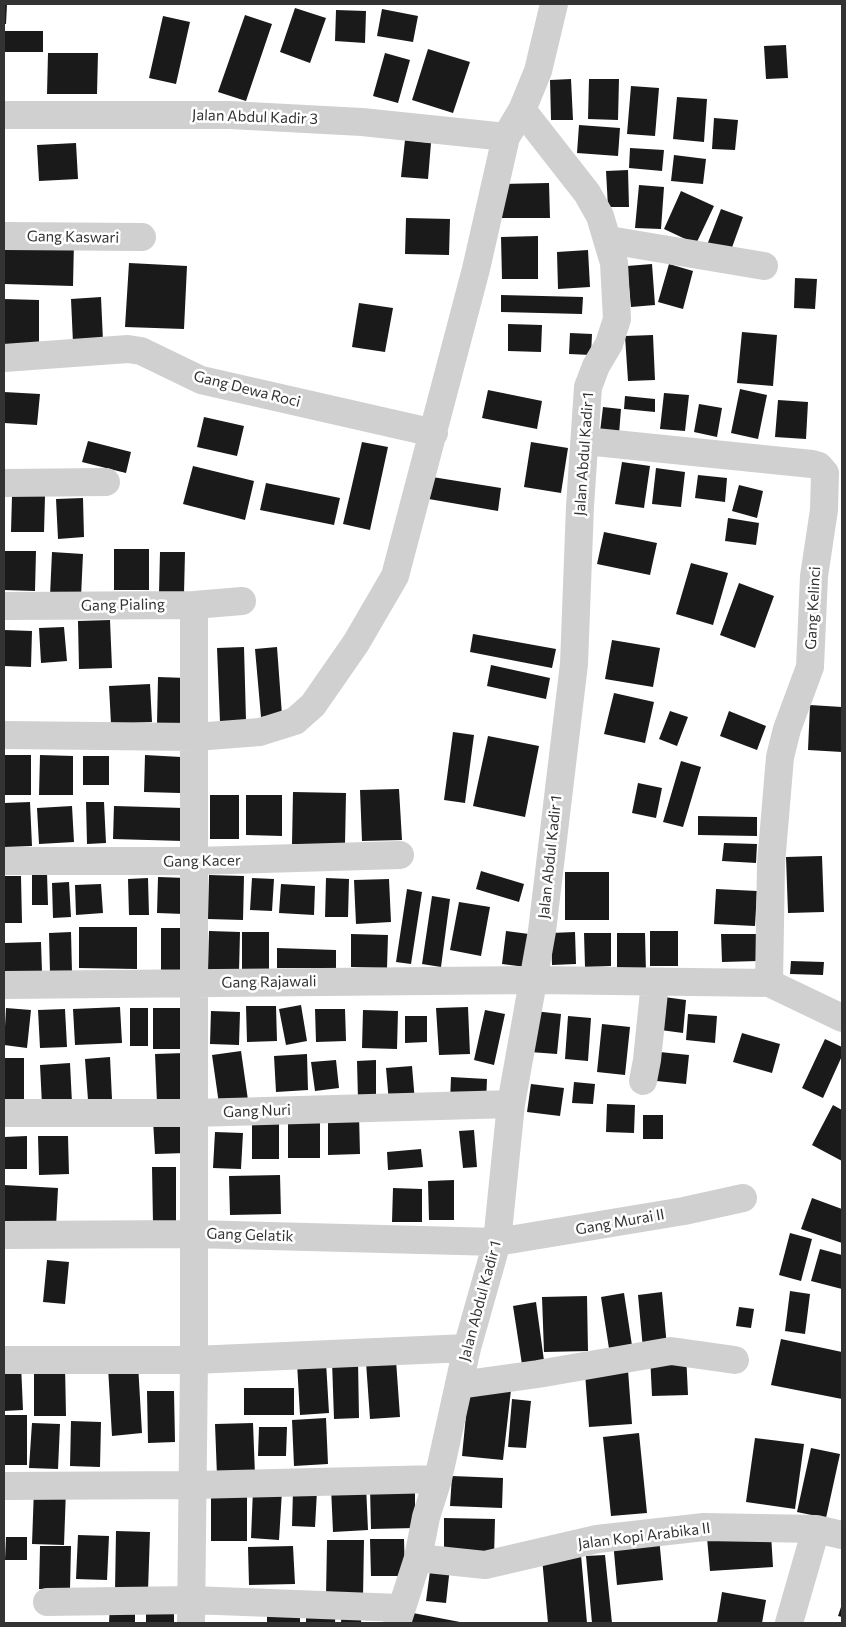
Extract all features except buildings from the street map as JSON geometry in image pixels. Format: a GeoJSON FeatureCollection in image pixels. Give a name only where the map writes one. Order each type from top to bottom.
{"type":"FeatureCollection","features":[{"type":"Feature","properties":{"kind":"street"},"geometry":{"type":"LineString","coordinates":[[4,735],[195,737],[260,732],[295,721],[313,705],[356,643],[395,576],[476,269],[506,137],[522,110],[538,71],[554,4]]}},
{"type":"Feature","properties":{"kind":"street","name":"Jalan Abdul Kadir 1"},"geometry":{"type":"LineString","coordinates":[[399,1616],[418,1558],[426,1517],[438,1478],[467,1348],[497,1242],[511,1104],[535,980],[574,664],[580,506],[588,387],[596,366],[609,344],[616,319],[614,263],[600,216],[587,193],[522,110]]}},
{"type":"Feature","properties":{"kind":"street","name":"Jalan Abdul Kadir 3"},"geometry":{"type":"LineString","coordinates":[[4,115],[138,114],[239,116],[362,122],[506,137]]}},
{"type":"Feature","properties":{"kind":"street","name":"Gang Kaswari"},"geometry":{"type":"LineString","coordinates":[[4,236],[142,237]]}},
{"type":"Feature","properties":{"kind":"street"},"geometry":{"type":"LineString","coordinates":[[608,240],[764,266]]}},
{"type":"Feature","properties":{"kind":"street","name":"Gang Dewa Roci"},"geometry":{"type":"LineString","coordinates":[[4,358],[128,349],[141,350],[201,380],[434,433]]}},
{"type":"Feature","properties":{"kind":"street","name":"Gang Kelinci"},"geometry":{"type":"LineString","coordinates":[[585,441],[812,464],[819,466],[825,472],[824,510],[814,576],[810,667],[786,729],[780,758],[771,864],[769,984]]}},
{"type":"Feature","properties":{"kind":"street"},"geometry":{"type":"LineString","coordinates":[[4,483],[106,482]]}},
{"type":"Feature","properties":{"kind":"street","name":"Gang Pialing"},"geometry":{"type":"LineString","coordinates":[[4,606],[194,604],[242,601]]}},
{"type":"Feature","properties":{"kind":"street"},"geometry":{"type":"LineString","coordinates":[[191,1612],[194,1360],[194,604]]}},
{"type":"Feature","properties":{"kind":"street","name":"Gang Kacer"},"geometry":{"type":"LineString","coordinates":[[4,861],[195,862],[400,855]]}},
{"type":"Feature","properties":{"kind":"street","name":"Gang Rajawali"},"geometry":{"type":"LineString","coordinates":[[4,985],[535,980],[769,984]]}},
{"type":"Feature","properties":{"kind":"street"},"geometry":{"type":"LineString","coordinates":[[643,1081],[648,1060],[656,982]]}},
{"type":"Feature","properties":{"kind":"street"},"geometry":{"type":"LineString","coordinates":[[769,984],[842,1018]]}},
{"type":"Feature","properties":{"kind":"street","name":"Gang Nuri"},"geometry":{"type":"LineString","coordinates":[[4,1113],[194,1113],[511,1104]]}},
{"type":"Feature","properties":{"kind":"street","name":"Gang Murai II"},"geometry":{"type":"LineString","coordinates":[[497,1242],[684,1211],[743,1198]]}},
{"type":"Feature","properties":{"kind":"street","name":"Gang Gelatik"},"geometry":{"type":"LineString","coordinates":[[4,1235],[193,1234],[497,1242]]}},
{"type":"Feature","properties":{"kind":"street"},"geometry":{"type":"LineString","coordinates":[[4,1360],[194,1360],[467,1348]]}},
{"type":"Feature","properties":{"kind":"street"},"geometry":{"type":"LineString","coordinates":[[459,1384],[671,1351],[735,1360]]}},
{"type":"Feature","properties":{"kind":"street"},"geometry":{"type":"LineString","coordinates":[[4,1486],[193,1485],[438,1478]]}},
{"type":"Feature","properties":{"kind":"street","name":"Jalan Kopi Arabika II"},"geometry":{"type":"LineString","coordinates":[[418,1558],[485,1565],[597,1539],[704,1527],[816,1529],[842,1535]]}},
{"type":"Feature","properties":{"kind":"street"},"geometry":{"type":"LineString","coordinates":[[789,1623],[816,1529]]}},
{"type":"Feature","properties":{"kind":"street"},"geometry":{"type":"LineString","coordinates":[[47,1602],[191,1612],[399,1616]]}}]}
